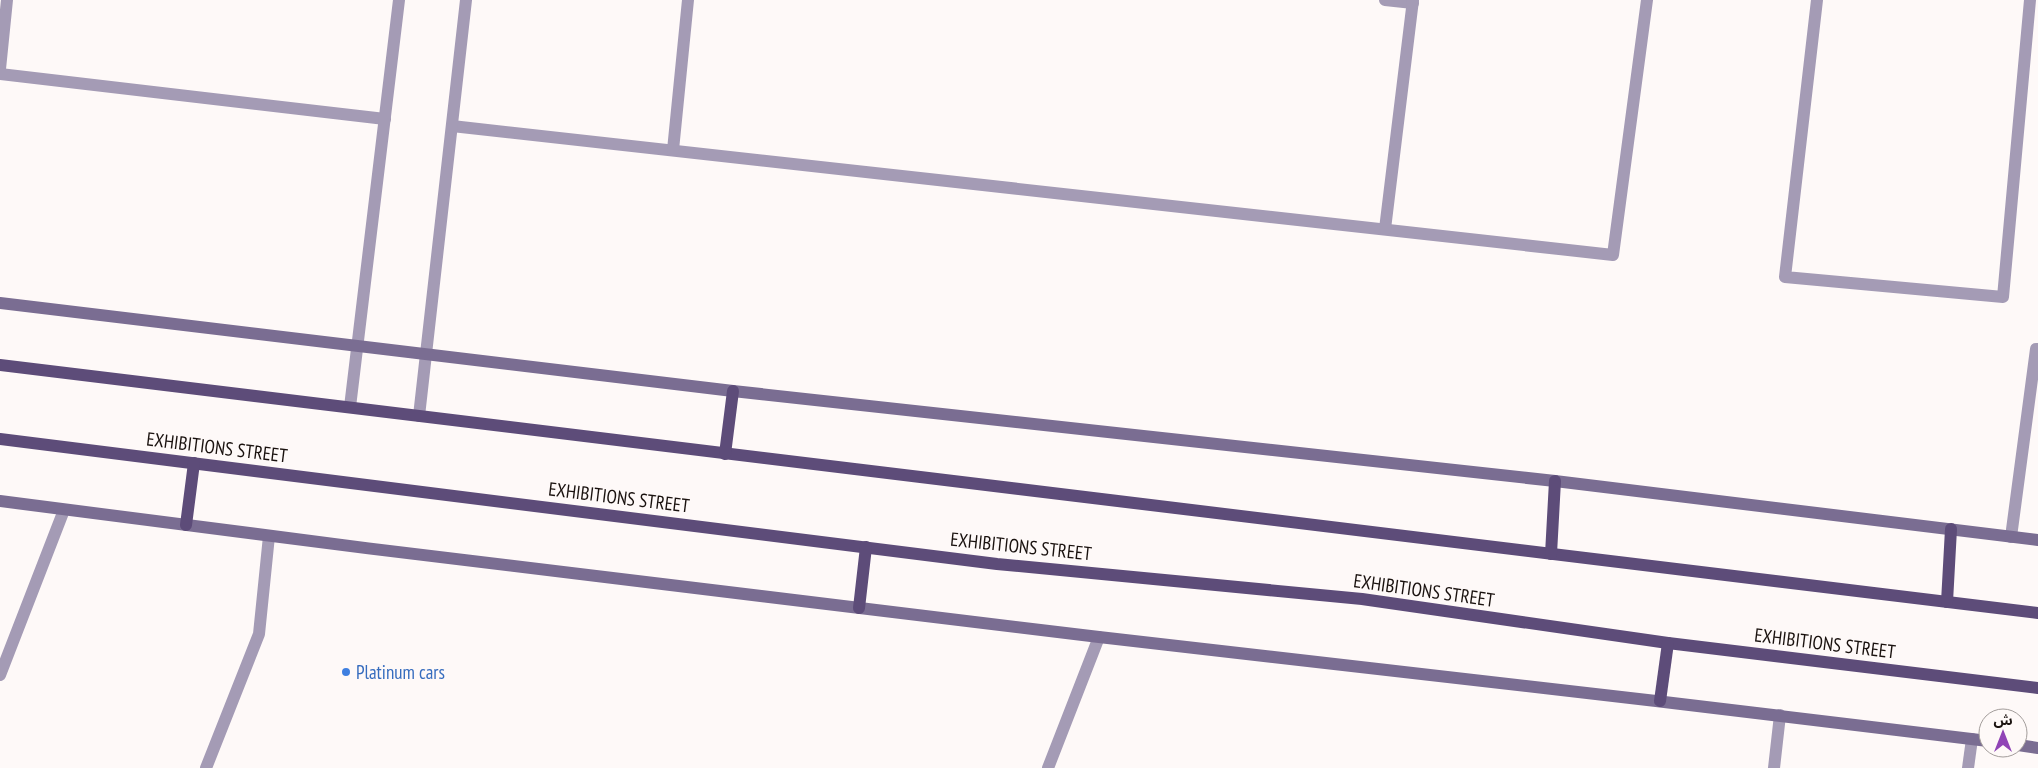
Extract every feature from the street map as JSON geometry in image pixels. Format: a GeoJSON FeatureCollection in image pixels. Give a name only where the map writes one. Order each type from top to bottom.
{"type":"FeatureCollection","features":[{"type":"Feature","properties":{"kind":"main road"},"geometry":{"type":"LineString","coordinates":[[0,303],[733,391],[1555,481],[2038,540]]}},
{"type":"Feature","properties":{"kind":"main road"},"geometry":{"type":"LineString","coordinates":[[0,365],[2038,613]]}},
{"type":"Feature","properties":{"kind":"main road"},"geometry":{"type":"LineString","coordinates":[[725,454],[733,391]]}},
{"type":"Feature","properties":{"kind":"main road","name":"EXHIBITIONS STREET"},"geometry":{"type":"LineString","coordinates":[[0,438],[997,564],[1362,599],[1668,643],[2038,688]]}},
{"type":"Feature","properties":{"kind":"main road"},"geometry":{"type":"LineString","coordinates":[[186,525],[194,463]]}},
{"type":"Feature","properties":{"kind":"main road"},"geometry":{"type":"LineString","coordinates":[[1551,554],[1555,481]]}},
{"type":"Feature","properties":{"kind":"main road"},"geometry":{"type":"LineString","coordinates":[[0,501],[269,536],[1099,637],[1780,715],[1978,740]]}},
{"type":"Feature","properties":{"kind":"main road"},"geometry":{"type":"LineString","coordinates":[[1947,602],[1951,529]]}},
{"type":"Feature","properties":{"kind":"main road"},"geometry":{"type":"LineString","coordinates":[[859,608],[866,548]]}},
{"type":"Feature","properties":{"kind":"main road"},"geometry":{"type":"LineString","coordinates":[[1660,701],[1668,643]]}},
{"type":"Feature","properties":{"kind":"street"},"geometry":{"type":"LineString","coordinates":[[0,69],[7,0]]}},
{"type":"Feature","properties":{"kind":"street"},"geometry":{"type":"LineString","coordinates":[[350,407],[399,0]]}},
{"type":"Feature","properties":{"kind":"street"},"geometry":{"type":"LineString","coordinates":[[419,416],[466,0]]}},
{"type":"Feature","properties":{"kind":"street"},"geometry":{"type":"LineString","coordinates":[[673,150],[688,0]]}},
{"type":"Feature","properties":{"kind":"street"},"geometry":{"type":"LineString","coordinates":[[1385,0],[1413,2],[1385,229]]}},
{"type":"Feature","properties":{"kind":"street"},"geometry":{"type":"LineString","coordinates":[[452,126],[1613,255],[1647,0]]}},
{"type":"Feature","properties":{"kind":"street"},"geometry":{"type":"LineString","coordinates":[[1817,0],[1785,277],[2003,298],[2030,0]]}},
{"type":"Feature","properties":{"kind":"street"},"geometry":{"type":"LineString","coordinates":[[0,74],[384,119]]}},
{"type":"Feature","properties":{"kind":"street"},"geometry":{"type":"LineString","coordinates":[[2011,537],[2036,349],[2038,349]]}},
{"type":"Feature","properties":{"kind":"street"},"geometry":{"type":"LineString","coordinates":[[0,675],[64,510]]}},
{"type":"Feature","properties":{"kind":"street"},"geometry":{"type":"LineString","coordinates":[[206,768],[260,634],[269,536]]}},
{"type":"Feature","properties":{"kind":"street"},"geometry":{"type":"LineString","coordinates":[[1048,768],[1099,637]]}},
{"type":"Feature","properties":{"kind":"street"},"geometry":{"type":"LineString","coordinates":[[1774,768],[1780,715]]}},
{"type":"Feature","properties":{"kind":"street"},"geometry":{"type":"LineString","coordinates":[[1968,768],[1972,739]]}},
{"type":"Feature","properties":{"kind":"place","name":"Platinum cars"},"geometry":{"type":"Point","coordinates":[346,672]}}]}
